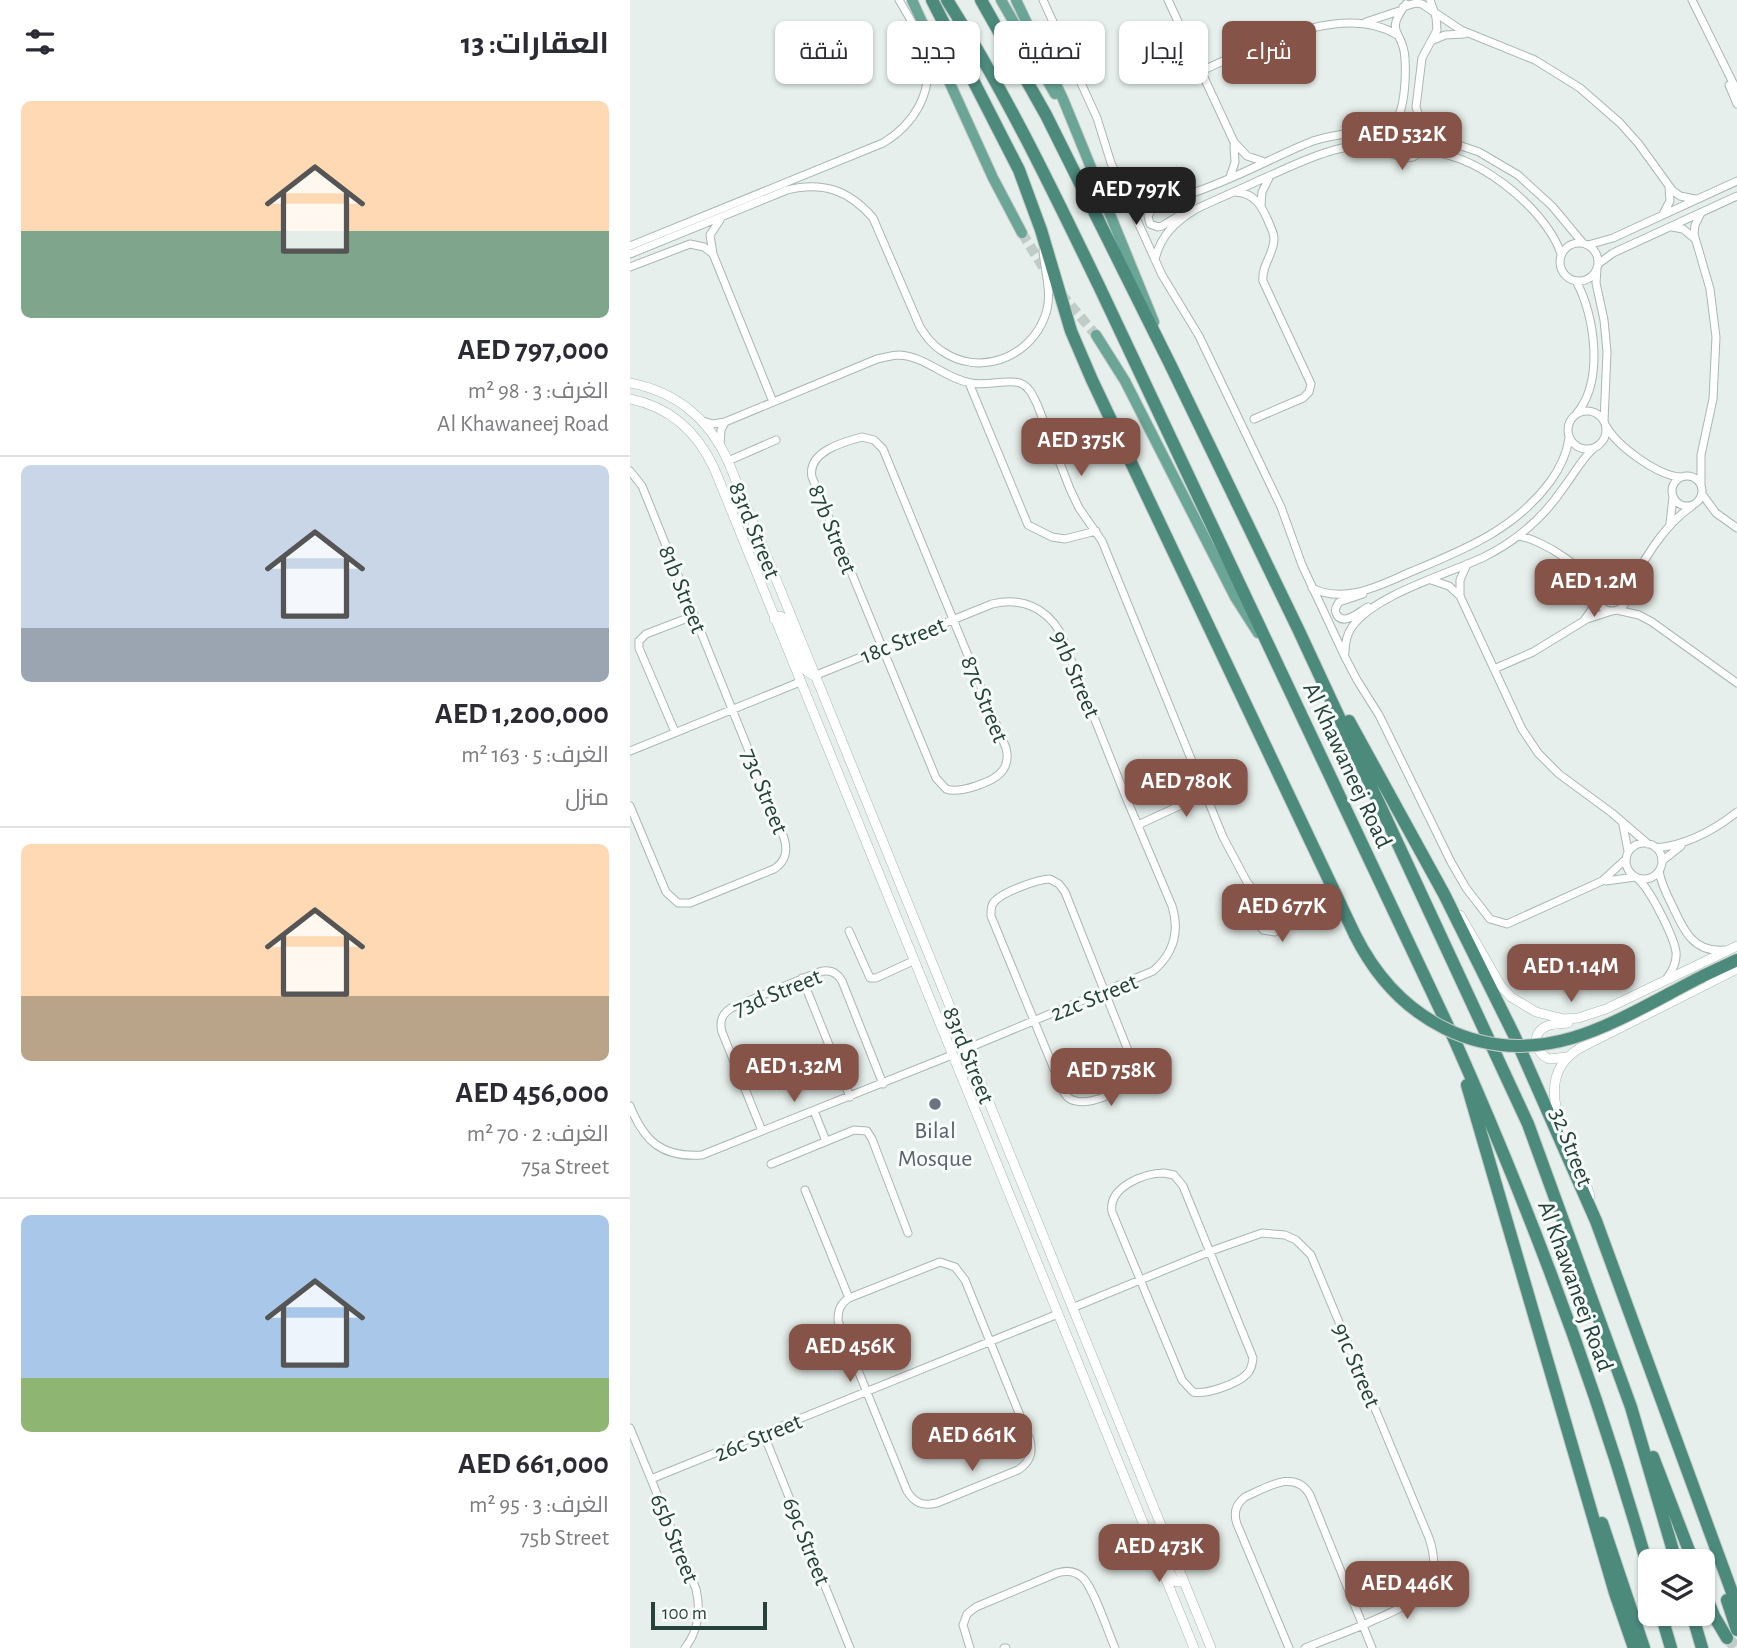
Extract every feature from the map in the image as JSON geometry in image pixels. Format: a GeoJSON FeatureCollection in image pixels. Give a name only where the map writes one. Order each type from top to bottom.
{"type":"FeatureCollection","features":[{"type":"Feature","properties":{"kind":"highway"},"geometry":{"type":"LineString","coordinates":[[932,0],[1006,142],[1041,230],[1071,331],[1092,380],[1355,935],[1384,982],[1426,1018],[1465,1037],[1508,1045],[1552,1043],[1594,1030],[1703,976],[1734,952]]}},
{"type":"Feature","properties":{"kind":"highway","name":"Al Khawaneej Road"},"geometry":{"type":"LineString","coordinates":[[947,0],[978,51],[1050,186],[1231,562],[1455,1041],[1497,1136],[1550,1273],[1602,1421],[1642,1549]]}},
{"type":"Feature","properties":{"kind":"highway","name":"Al Khawaneej Road"},"geometry":{"type":"LineString","coordinates":[[981,0],[1046,115],[1170,364],[1299,631],[1528,1124],[1631,1407],[1672,1549]]}},
{"type":"Feature","properties":{"kind":"highway"},"geometry":{"type":"LineString","coordinates":[[1299,631],[1444,894],[1514,1035],[1596,1221],[1737,1606]]}},
{"type":"Feature","properties":{"kind":"highway"},"geometry":{"type":"LineString","coordinates":[[1455,1041],[1632,1648]]}},
{"type":"Feature","properties":{"kind":"highway"},"geometry":{"type":"LineString","coordinates":[[1631,1407],[1688,1549]]}},
{"type":"Feature","properties":{"kind":"highway"},"geometry":{"type":"LineString","coordinates":[[1586,1492],[1611,1545],[1644,1648]]}},
{"type":"Feature","properties":{"kind":"highway"},"geometry":{"type":"LineString","coordinates":[[1712,1543],[1732,1634]]}},
{"type":"Feature","properties":{"kind":"highway"},"geometry":{"type":"LineString","coordinates":[[1715,1617],[1732,1634]]}},
{"type":"Feature","properties":{"kind":"highway"},"geometry":{"type":"LineString","coordinates":[[1665,1626],[1671,1648]]}},
{"type":"Feature","properties":{"kind":"highway"},"geometry":{"type":"LineString","coordinates":[[1696,1626],[1702,1648]]}},
{"type":"Feature","properties":{"kind":"main road"},"geometry":{"type":"LineString","coordinates":[[912,0],[993,178],[1022,233]]}},
{"type":"Feature","properties":{"kind":"main road"},"geometry":{"type":"LineString","coordinates":[[1001,0],[1078,136]]}},
{"type":"Feature","properties":{"kind":"main road"},"geometry":{"type":"LineString","coordinates":[[1016,0],[1047,62],[1136,274],[1170,364]]}},
{"type":"Feature","properties":{"kind":"main road"},"geometry":{"type":"LineString","coordinates":[[1096,335],[1125,381],[1235,597],[1268,645]]}},
{"type":"Feature","properties":{"kind":"street"},"geometry":{"type":"LineString","coordinates":[[630,246],[883,143],[904,129],[922,100],[926,89],[927,66],[921,44],[899,0]]}},
{"type":"Feature","properties":{"kind":"street"},"geometry":{"type":"LineString","coordinates":[[1043,0],[1097,118],[1111,163],[1155,261],[1199,336],[1285,518],[1312,587],[1345,656],[1384,724],[1460,880],[1490,919],[1501,924],[1519,920],[1602,881],[1653,877],[1659,871],[1662,861],[1687,842],[1713,829],[1737,812]]}},
{"type":"Feature","properties":{"kind":"street"},"geometry":{"type":"LineString","coordinates":[[1168,0],[1178,21]]}},
{"type":"Feature","properties":{"kind":"street"},"geometry":{"type":"LineString","coordinates":[[1419,153],[1424,143],[1416,107],[1420,64],[1437,23],[1430,0]]}},
{"type":"Feature","properties":{"kind":"street"},"geometry":{"type":"LineString","coordinates":[[1692,0],[1737,91]]}},
{"type":"Feature","properties":{"kind":"street"},"geometry":{"type":"LineString","coordinates":[[1208,68],[1285,36],[1317,28],[1362,23],[1404,6],[1422,4],[1468,34],[1535,60],[1580,88],[1629,133],[1669,186],[1680,196],[1695,199]]}},
{"type":"Feature","properties":{"kind":"street"},"geometry":{"type":"LineString","coordinates":[[1390,149],[1386,139],[1401,109],[1405,62],[1404,48],[1395,23],[1404,6]]}},
{"type":"Feature","properties":{"kind":"street"},"geometry":{"type":"LineString","coordinates":[[1362,23],[1384,28],[1398,36]]}},
{"type":"Feature","properties":{"kind":"street"},"geometry":{"type":"LineString","coordinates":[[1431,41],[1453,34],[1468,34]]}},
{"type":"Feature","properties":{"kind":"street"},"geometry":{"type":"LineString","coordinates":[[1720,58],[1737,104]]}},
{"type":"Feature","properties":{"kind":"street"},"geometry":{"type":"LineString","coordinates":[[1207,84],[1234,142],[1247,156],[1263,162]]}},
{"type":"Feature","properties":{"kind":"street"},"geometry":{"type":"LineString","coordinates":[[1393,124],[1376,130],[1327,137],[1263,162],[1170,205],[1152,209],[1148,220],[1154,226],[1162,226],[1176,216],[1331,151],[1370,146],[1390,149],[1403,158],[1431,152],[1462,161],[1512,190],[1540,217],[1555,237],[1561,254],[1562,271],[1576,281],[1588,310],[1594,351],[1588,395],[1569,421],[1565,457],[1553,478],[1518,517],[1476,544],[1359,596],[1339,602],[1336,614],[1347,620],[1502,547],[1518,536],[1555,500],[1583,459],[1604,439],[1607,344],[1596,283],[1597,253],[1518,175],[1479,152],[1434,136],[1421,128]]}},
{"type":"Feature","properties":{"kind":"street"},"geometry":{"type":"LineString","coordinates":[[1230,177],[1235,162],[1234,142]]}},
{"type":"Feature","properties":{"kind":"street"},"geometry":{"type":"LineString","coordinates":[[1254,419],[1303,398],[1311,388],[1263,281],[1263,270],[1274,238],[1261,205],[1262,192],[1270,176]]}},
{"type":"Feature","properties":{"kind":"street"},"geometry":{"type":"LineString","coordinates":[[1561,254],[1570,245],[1607,240],[1737,179]]}},
{"type":"Feature","properties":{"kind":"street"},"geometry":{"type":"LineString","coordinates":[[630,254],[787,190],[803,186],[835,189],[849,195],[873,218],[920,327],[929,340],[948,355],[971,363],[988,363],[1018,352],[1030,342],[1046,314],[1049,298],[1041,230]]}},
{"type":"Feature","properties":{"kind":"street"},"geometry":{"type":"LineString","coordinates":[[1662,214],[1670,201],[1669,186]]}},
{"type":"Feature","properties":{"kind":"street"},"geometry":{"type":"LineString","coordinates":[[1234,192],[1251,196],[1261,205]]}},
{"type":"Feature","properties":{"kind":"street"},"geometry":{"type":"LineString","coordinates":[[1125,194],[1137,201],[1150,202],[1189,195]]}},
{"type":"Feature","properties":{"kind":"street"},"geometry":{"type":"LineString","coordinates":[[1576,281],[1586,280],[1613,253],[1737,195]]}},
{"type":"Feature","properties":{"kind":"street"},"geometry":{"type":"LineString","coordinates":[[1155,261],[1167,233],[1180,219],[1196,209]]}},
{"type":"Feature","properties":{"kind":"street"},"geometry":{"type":"LineString","coordinates":[[1669,524],[1700,499],[1702,494],[1700,455],[1713,399],[1716,337],[1710,289],[1695,239],[1695,225],[1701,213]]}},
{"type":"Feature","properties":{"kind":"street"},"geometry":{"type":"LineString","coordinates":[[730,214],[718,222],[710,235],[713,254],[773,402]]}},
{"type":"Feature","properties":{"kind":"street"},"geometry":{"type":"LineString","coordinates":[[1669,228],[1684,229],[1695,239]]}},
{"type":"Feature","properties":{"kind":"street"},"geometry":{"type":"LineString","coordinates":[[630,267],[690,244],[704,247],[713,254]]}},
{"type":"Feature","properties":{"kind":"street"},"geometry":{"type":"LineString","coordinates":[[703,421],[713,424],[724,422],[877,359],[899,355],[970,383],[1023,383],[1029,390],[1079,508],[1102,541],[1234,862],[1258,895],[1280,912],[1281,923],[1275,932],[1264,930],[1259,925],[1258,895]]}},
{"type":"Feature","properties":{"kind":"street","name":"83rd Street"},"geometry":{"type":"LineString","coordinates":[[630,383],[675,398],[703,421],[728,461],[1211,1648]]}},
{"type":"Feature","properties":{"kind":"street"},"geometry":{"type":"LineString","coordinates":[[970,383],[1028,525],[1052,537],[1065,539],[1096,531]]}},
{"type":"Feature","properties":{"kind":"street","name":"83rd Street"},"geometry":{"type":"LineString","coordinates":[[630,399],[660,409],[680,421],[704,447],[714,468],[1194,1648]]}},
{"type":"Feature","properties":{"kind":"street"},"geometry":{"type":"LineString","coordinates":[[1577,413],[1592,411],[1605,423],[1619,443],[1657,470],[1668,475],[1694,477],[1701,484]]}},
{"type":"Feature","properties":{"kind":"street"},"geometry":{"type":"LineString","coordinates":[[720,446],[719,438],[724,422]]}},
{"type":"Feature","properties":{"kind":"street","name":"87b Street"},"geometry":{"type":"LineString","coordinates":[[882,649],[810,471],[818,455],[856,439],[868,437],[883,449],[952,620]]}},
{"type":"Feature","properties":{"kind":"street"},"geometry":{"type":"LineString","coordinates":[[1569,438],[1576,447],[1593,449]]}},
{"type":"Feature","properties":{"kind":"street"},"geometry":{"type":"LineString","coordinates":[[728,461],[776,440]]}},
{"type":"Feature","properties":{"kind":"street"},"geometry":{"type":"LineString","coordinates":[[1494,669],[1534,652],[1582,622],[1625,605],[1633,581],[1669,524],[1674,484],[1700,455]]}},
{"type":"Feature","properties":{"kind":"street","name":"81b Street"},"geometry":{"type":"LineString","coordinates":[[630,471],[642,486],[732,709]]}},
{"type":"Feature","properties":{"kind":"street"},"geometry":{"type":"LineString","coordinates":[[1672,494],[1682,506],[1692,506]]}},
{"type":"Feature","properties":{"kind":"street"},"geometry":{"type":"LineString","coordinates":[[1702,494],[1716,513],[1737,528]]}},
{"type":"Feature","properties":{"kind":"street"},"geometry":{"type":"LineString","coordinates":[[1518,536],[1537,541],[1582,572],[1593,584],[1602,607],[1639,615],[1737,683]]}},
{"type":"Feature","properties":{"kind":"street"},"geometry":{"type":"LineString","coordinates":[[1582,622],[1593,608],[1604,583],[1645,561]]}},
{"type":"Feature","properties":{"kind":"street"},"geometry":{"type":"LineString","coordinates":[[1460,596],[1460,580],[1466,564]]}},
{"type":"Feature","properties":{"kind":"street"},"geometry":{"type":"LineString","coordinates":[[1431,580],[1449,586],[1460,596],[1522,729],[1538,753],[1559,774],[1648,844],[1656,848],[1687,842]]}},
{"type":"Feature","properties":{"kind":"street"},"geometry":{"type":"LineString","coordinates":[[1613,580],[1622,583],[1628,596]]}},
{"type":"Feature","properties":{"kind":"street"},"geometry":{"type":"LineString","coordinates":[[1312,587],[1326,593],[1338,594],[1379,586]]}},
{"type":"Feature","properties":{"kind":"street"},"geometry":{"type":"LineString","coordinates":[[1345,656],[1345,644],[1352,627],[1364,614],[1385,600]]}},
{"type":"Feature","properties":{"kind":"street","name":"91b Street"},"geometry":{"type":"LineString","coordinates":[[992,604],[1022,602],[1040,610],[1055,623],[1172,906]]}},
{"type":"Feature","properties":{"kind":"street","name":"18c Street"},"geometry":{"type":"LineString","coordinates":[[814,676],[992,604]]}},
{"type":"Feature","properties":{"kind":"street"},"geometry":{"type":"LineString","coordinates":[[675,732],[639,648],[639,641],[646,634],[693,616]]}},
{"type":"Feature","properties":{"kind":"street"},"geometry":{"type":"LineString","coordinates":[[774,619],[777,616],[782,617],[804,668],[814,676]]}},
{"type":"Feature","properties":{"kind":"street","name":"87c Street"},"geometry":{"type":"LineString","coordinates":[[882,649],[938,783],[955,792],[989,780],[1005,768],[1008,754],[952,620]]}},
{"type":"Feature","properties":{"kind":"street"},"geometry":{"type":"LineString","coordinates":[[630,751],[800,682]]}},
{"type":"Feature","properties":{"kind":"street","name":"73c Street"},"geometry":{"type":"LineString","coordinates":[[630,806],[666,891],[678,903],[690,903],[780,864],[786,852],[786,844],[732,709]]}},
{"type":"Feature","properties":{"kind":"street"},"geometry":{"type":"LineString","coordinates":[[1138,825],[1179,806],[1171,783]]}},
{"type":"Feature","properties":{"kind":"street"},"geometry":{"type":"LineString","coordinates":[[1621,821],[1627,836],[1627,869],[1649,891],[1674,947],[1675,962],[1665,981]]}},
{"type":"Feature","properties":{"kind":"street"},"geometry":{"type":"LineString","coordinates":[[1602,881],[1639,844],[1648,844]]}},
{"type":"Feature","properties":{"kind":"street"},"geometry":{"type":"LineString","coordinates":[[1656,848],[1662,861]]}},
{"type":"Feature","properties":{"kind":"street"},"geometry":{"type":"LineString","coordinates":[[1659,871],[1664,890],[1690,939],[1712,950],[1734,952]]}},
{"type":"Feature","properties":{"kind":"street"},"geometry":{"type":"LineString","coordinates":[[1050,879],[1062,887],[1105,993],[1135,1068],[1129,1083],[1104,1096],[1082,1102],[1066,1096],[1034,1022],[990,912],[998,898],[1035,882],[1050,879]]}},
{"type":"Feature","properties":{"kind":"street"},"geometry":{"type":"LineString","coordinates":[[1444,894],[1462,918],[1501,986],[1511,997],[1535,1013],[1549,1017],[1578,1018],[1593,1015]]}},
{"type":"Feature","properties":{"kind":"street","name":"22c Street"},"geometry":{"type":"LineString","coordinates":[[966,1049],[1153,971],[1167,956],[1175,937],[1172,906]]}},
{"type":"Feature","properties":{"kind":"street"},"geometry":{"type":"LineString","coordinates":[[849,931],[870,978],[876,978],[913,961]]}},
{"type":"Feature","properties":{"kind":"street"},"geometry":{"type":"LineString","coordinates":[[1734,952],[1573,1023],[1546,1025],[1538,1032],[1537,1049],[1544,1057],[1555,1060],[1568,1057],[1580,1048],[1737,969]]}},
{"type":"Feature","properties":{"kind":"street","name":"73d Street"},"geometry":{"type":"LineString","coordinates":[[762,1131],[722,1032],[721,1021],[726,1011],[731,1008],[802,978],[824,970],[835,972],[839,976],[883,1084]]}},
{"type":"Feature","properties":{"kind":"street"},"geometry":{"type":"LineString","coordinates":[[802,978],[850,1097]]}},
{"type":"Feature","properties":{"kind":"street"},"geometry":{"type":"LineString","coordinates":[[630,1106],[644,1133],[664,1150],[689,1156],[714,1152],[951,1055]]}},
{"type":"Feature","properties":{"kind":"street","name":"32 Street"},"geometry":{"type":"LineString","coordinates":[[1568,1057],[1554,1081],[1553,1101],[1588,1188],[1596,1221]]}},
{"type":"Feature","properties":{"kind":"street"},"geometry":{"type":"LineString","coordinates":[[814,1111],[826,1141]]}},
{"type":"Feature","properties":{"kind":"street"},"geometry":{"type":"LineString","coordinates":[[771,1164],[858,1129],[870,1135],[908,1233]]}},
{"type":"Feature","properties":{"kind":"street"},"geometry":{"type":"LineString","coordinates":[[1159,1172],[1178,1178],[1184,1186],[1211,1251],[1253,1358],[1252,1367],[1244,1377],[1208,1393],[1193,1392],[1185,1385],[1140,1280],[1111,1206],[1114,1195],[1126,1185],[1159,1172]]}},
{"type":"Feature","properties":{"kind":"street"},"geometry":{"type":"LineString","coordinates":[[805,1190],[849,1298]]}},
{"type":"Feature","properties":{"kind":"street","name":"91c Street"},"geometry":{"type":"LineString","coordinates":[[1211,1251],[1250,1236],[1274,1232],[1296,1240],[1311,1255],[1429,1538],[1434,1557],[1432,1577],[1422,1594],[1407,1606],[1305,1648]]}},
{"type":"Feature","properties":{"kind":"street"},"geometry":{"type":"LineString","coordinates":[[1072,1308],[1211,1251]]}},
{"type":"Feature","properties":{"kind":"street"},"geometry":{"type":"LineString","coordinates":[[932,1264],[948,1264],[961,1273],[1032,1447],[1029,1461],[1018,1470],[937,1503],[923,1505],[916,1502],[907,1491],[838,1321],[840,1307],[849,1298],[932,1264]]}},
{"type":"Feature","properties":{"kind":"street","name":"26c Street"},"geometry":{"type":"LineString","coordinates":[[651,1479],[1058,1314]]}},
{"type":"Feature","properties":{"kind":"street","name":"65b Street"},"geometry":{"type":"LineString","coordinates":[[630,1428],[696,1589],[699,1602],[696,1629],[685,1648]]}},
{"type":"Feature","properties":{"kind":"street","name":"69c Street"},"geometry":{"type":"LineString","coordinates":[[764,1434],[850,1648]]}},
{"type":"Feature","properties":{"kind":"street"},"geometry":{"type":"LineString","coordinates":[[1289,1648],[1235,1518],[1240,1501],[1281,1481],[1295,1481],[1306,1489],[1372,1648]]}},
{"type":"Feature","properties":{"kind":"street"},"geometry":{"type":"LineString","coordinates":[[1144,1526],[1153,1535],[1174,1581],[1180,1582],[1182,1577]]}},
{"type":"Feature","properties":{"kind":"street"},"geometry":{"type":"LineString","coordinates":[[970,1648],[963,1625],[971,1610],[1057,1573],[1069,1571],[1080,1575],[1088,1585],[1115,1648]]}},
{"type":"Feature","properties":{"kind":"tunnel"},"geometry":{"type":"LineString","coordinates":[[1022,233],[1048,275]]}},
{"type":"Feature","properties":{"kind":"tunnel"},"geometry":{"type":"LineString","coordinates":[[1061,294],[1096,335]]}},
{"type":"Feature","properties":{"kind":"tunnel"},"geometry":{"type":"LineString","coordinates":[[1727,1638],[1737,1648]]}},
{"type":"Feature","properties":{"kind":"place","name":"Bilal Mosque"},"geometry":{"type":"Point","coordinates":[935,1104]}}]}
